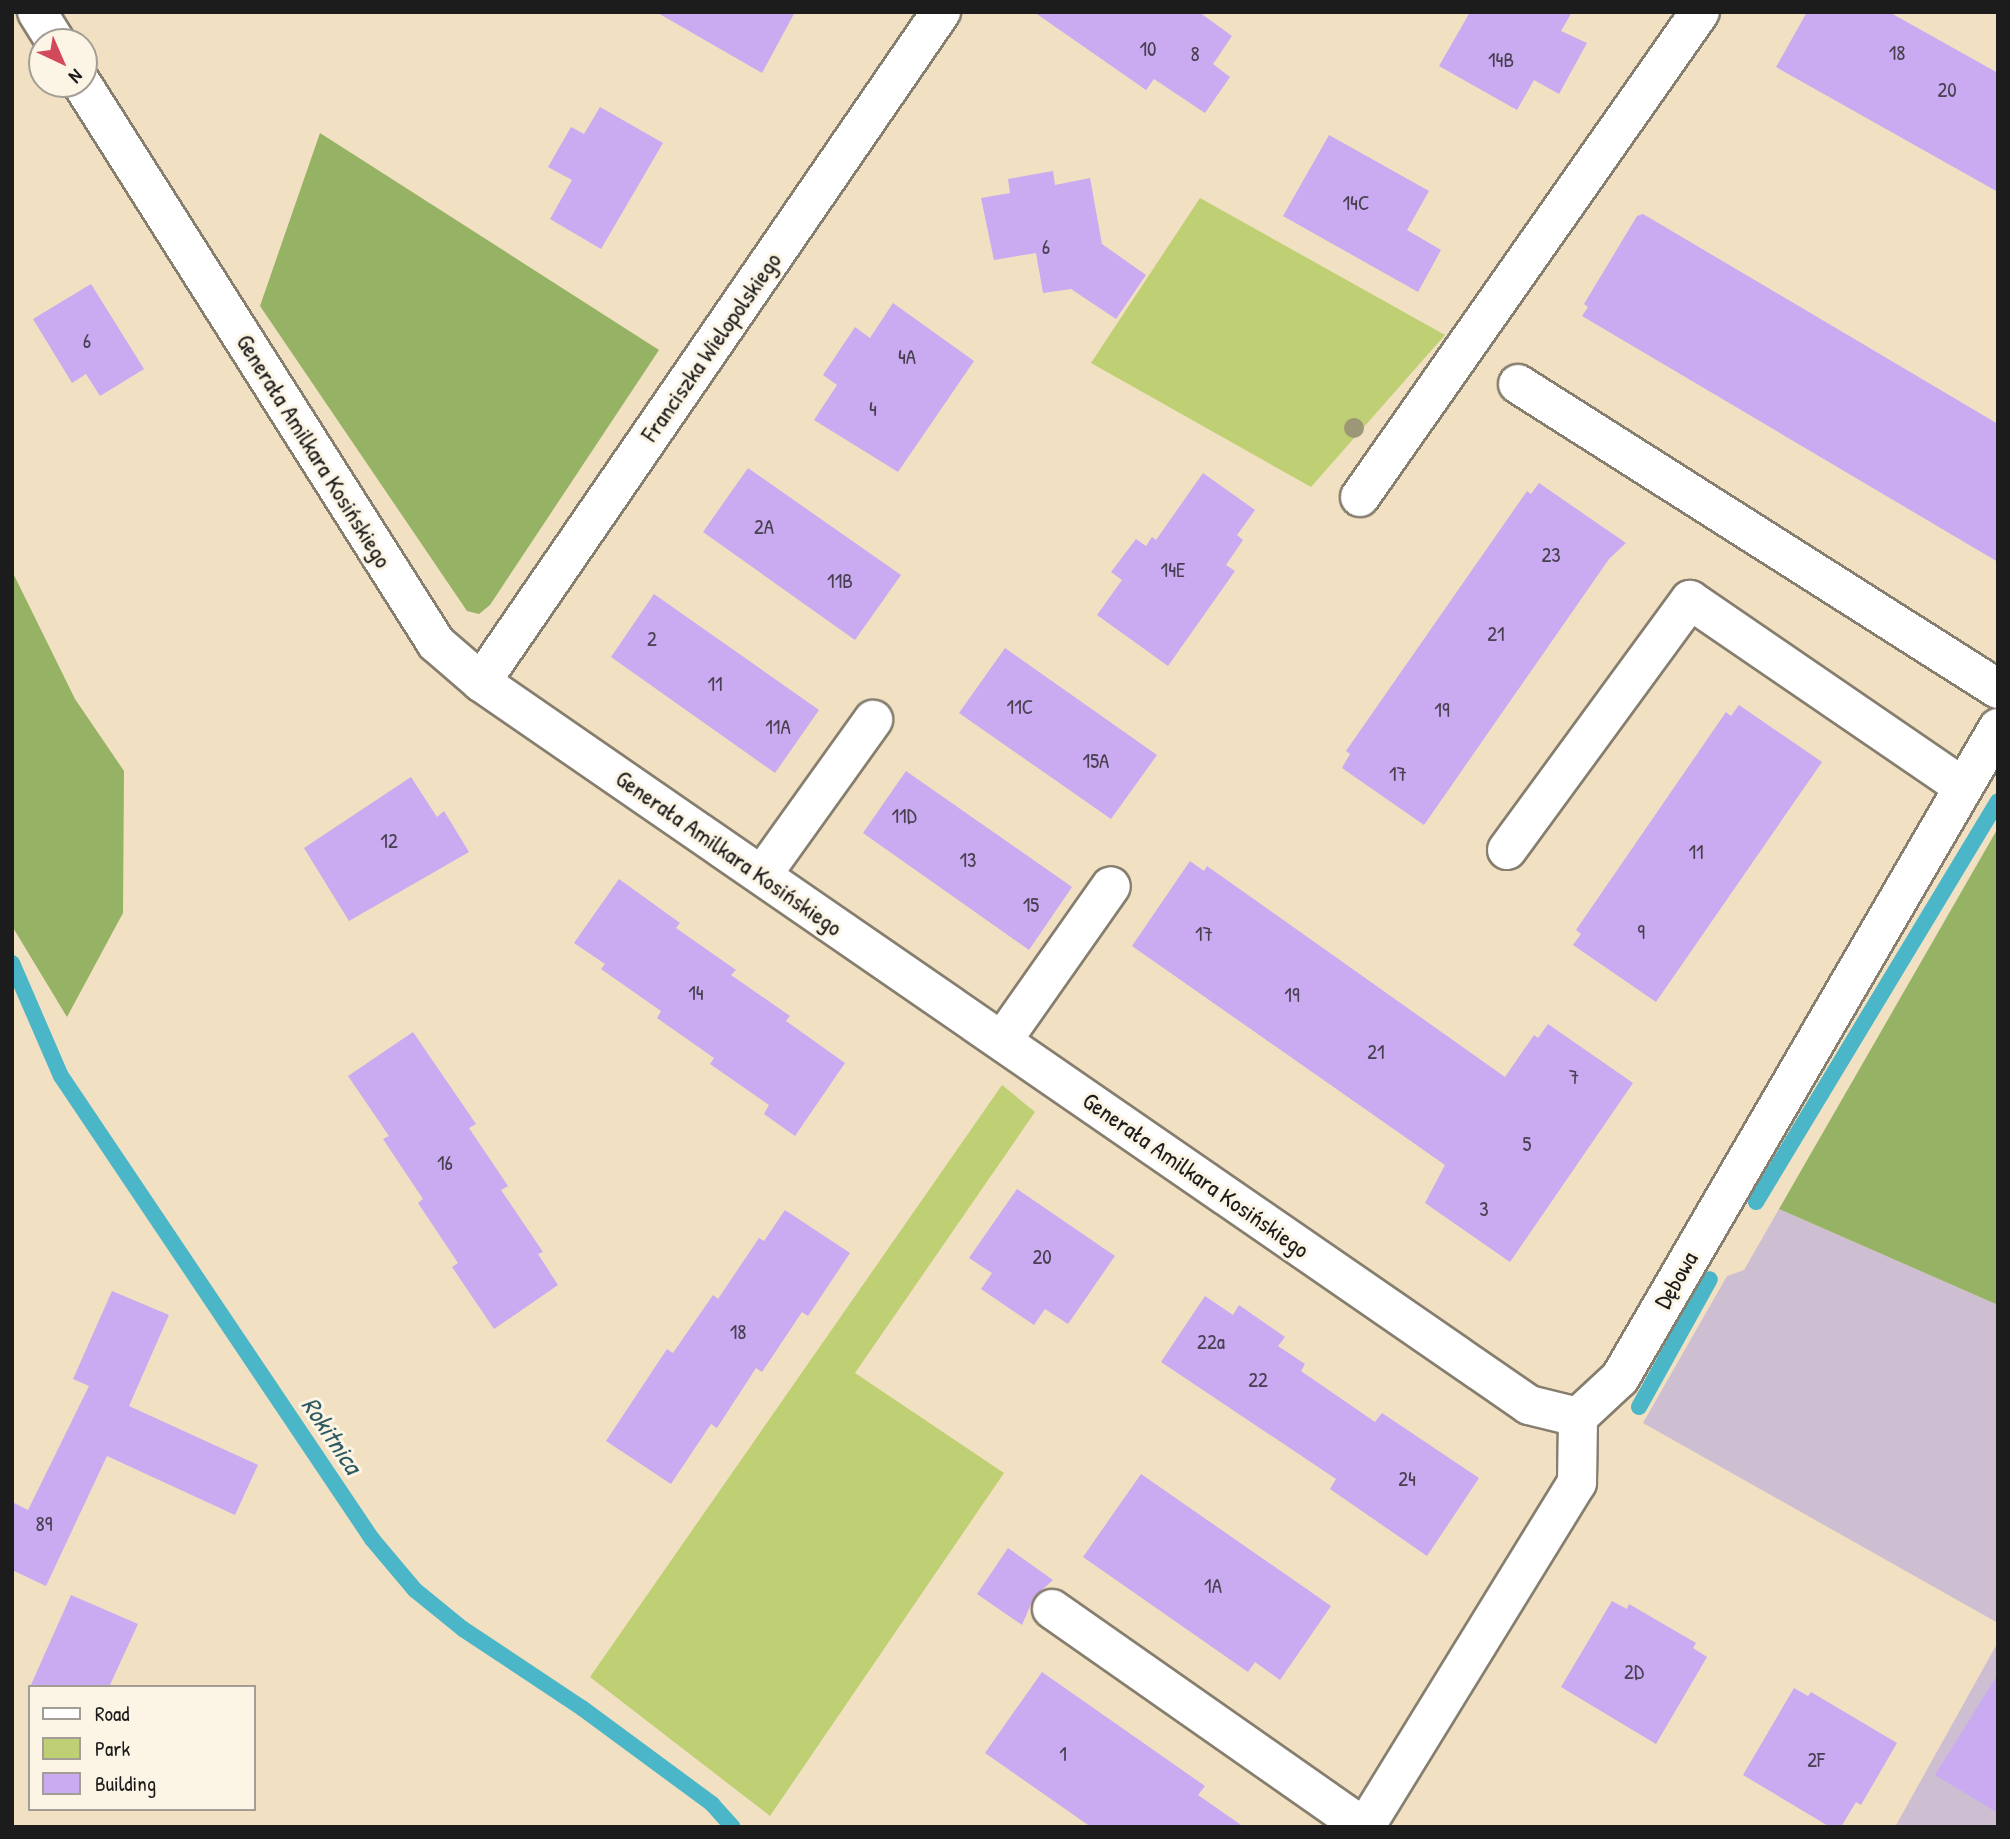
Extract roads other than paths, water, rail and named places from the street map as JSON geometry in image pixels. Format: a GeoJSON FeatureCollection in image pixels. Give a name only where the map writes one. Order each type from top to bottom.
{"type":"FeatureCollection","features":[{"type":"Feature","properties":{"kind":"street"},"geometry":{"type":"LineString","coordinates":[[37,12],[47,28]]}},
{"type":"Feature","properties":{"kind":"street","name":"Franciszka Wielopolskiego"},"geometry":{"type":"LineString","coordinates":[[481,682],[941,12]]}},
{"type":"Feature","properties":{"kind":"street"},"geometry":{"type":"LineString","coordinates":[[1360,497],[1700,12]]}},
{"type":"Feature","properties":{"kind":"street","name":"Generała Amilkara Kosińskiego"},"geometry":{"type":"LineString","coordinates":[[91,98],[436,643],[481,682],[1529,1405],[1578,1417]]}},
{"type":"Feature","properties":{"kind":"street"},"geometry":{"type":"LineString","coordinates":[[1518,384],[1998,690]]}},
{"type":"Feature","properties":{"kind":"street"},"geometry":{"type":"LineString","coordinates":[[1507,850],[1690,600],[1962,786]]}},
{"type":"Feature","properties":{"kind":"street"},"geometry":{"type":"LineString","coordinates":[[762,875],[873,720]]}},
{"type":"Feature","properties":{"kind":"street","name":"Dębowa"},"geometry":{"type":"LineString","coordinates":[[1578,1417],[1620,1378],[1998,728]]}},
{"type":"Feature","properties":{"kind":"street"},"geometry":{"type":"LineString","coordinates":[[1002,1041],[1111,886]]}},
{"type":"Feature","properties":{"kind":"street"},"geometry":{"type":"LineString","coordinates":[[1052,1609],[1364,1827],[1577,1482],[1578,1417]]}},
{"type":"Feature","properties":{"kind":"waterway"},"geometry":{"type":"LineString","coordinates":[[1756,1202],[1998,801]]}},
{"type":"Feature","properties":{"kind":"waterway","name":"Rokitnica"},"geometry":{"type":"LineString","coordinates":[[12,963],[61,1076],[372,1539],[415,1590],[463,1629],[582,1708],[712,1804],[733,1827]]}},
{"type":"Feature","properties":{"kind":"waterway"},"geometry":{"type":"LineString","coordinates":[[1639,1407],[1710,1279]]}}]}
